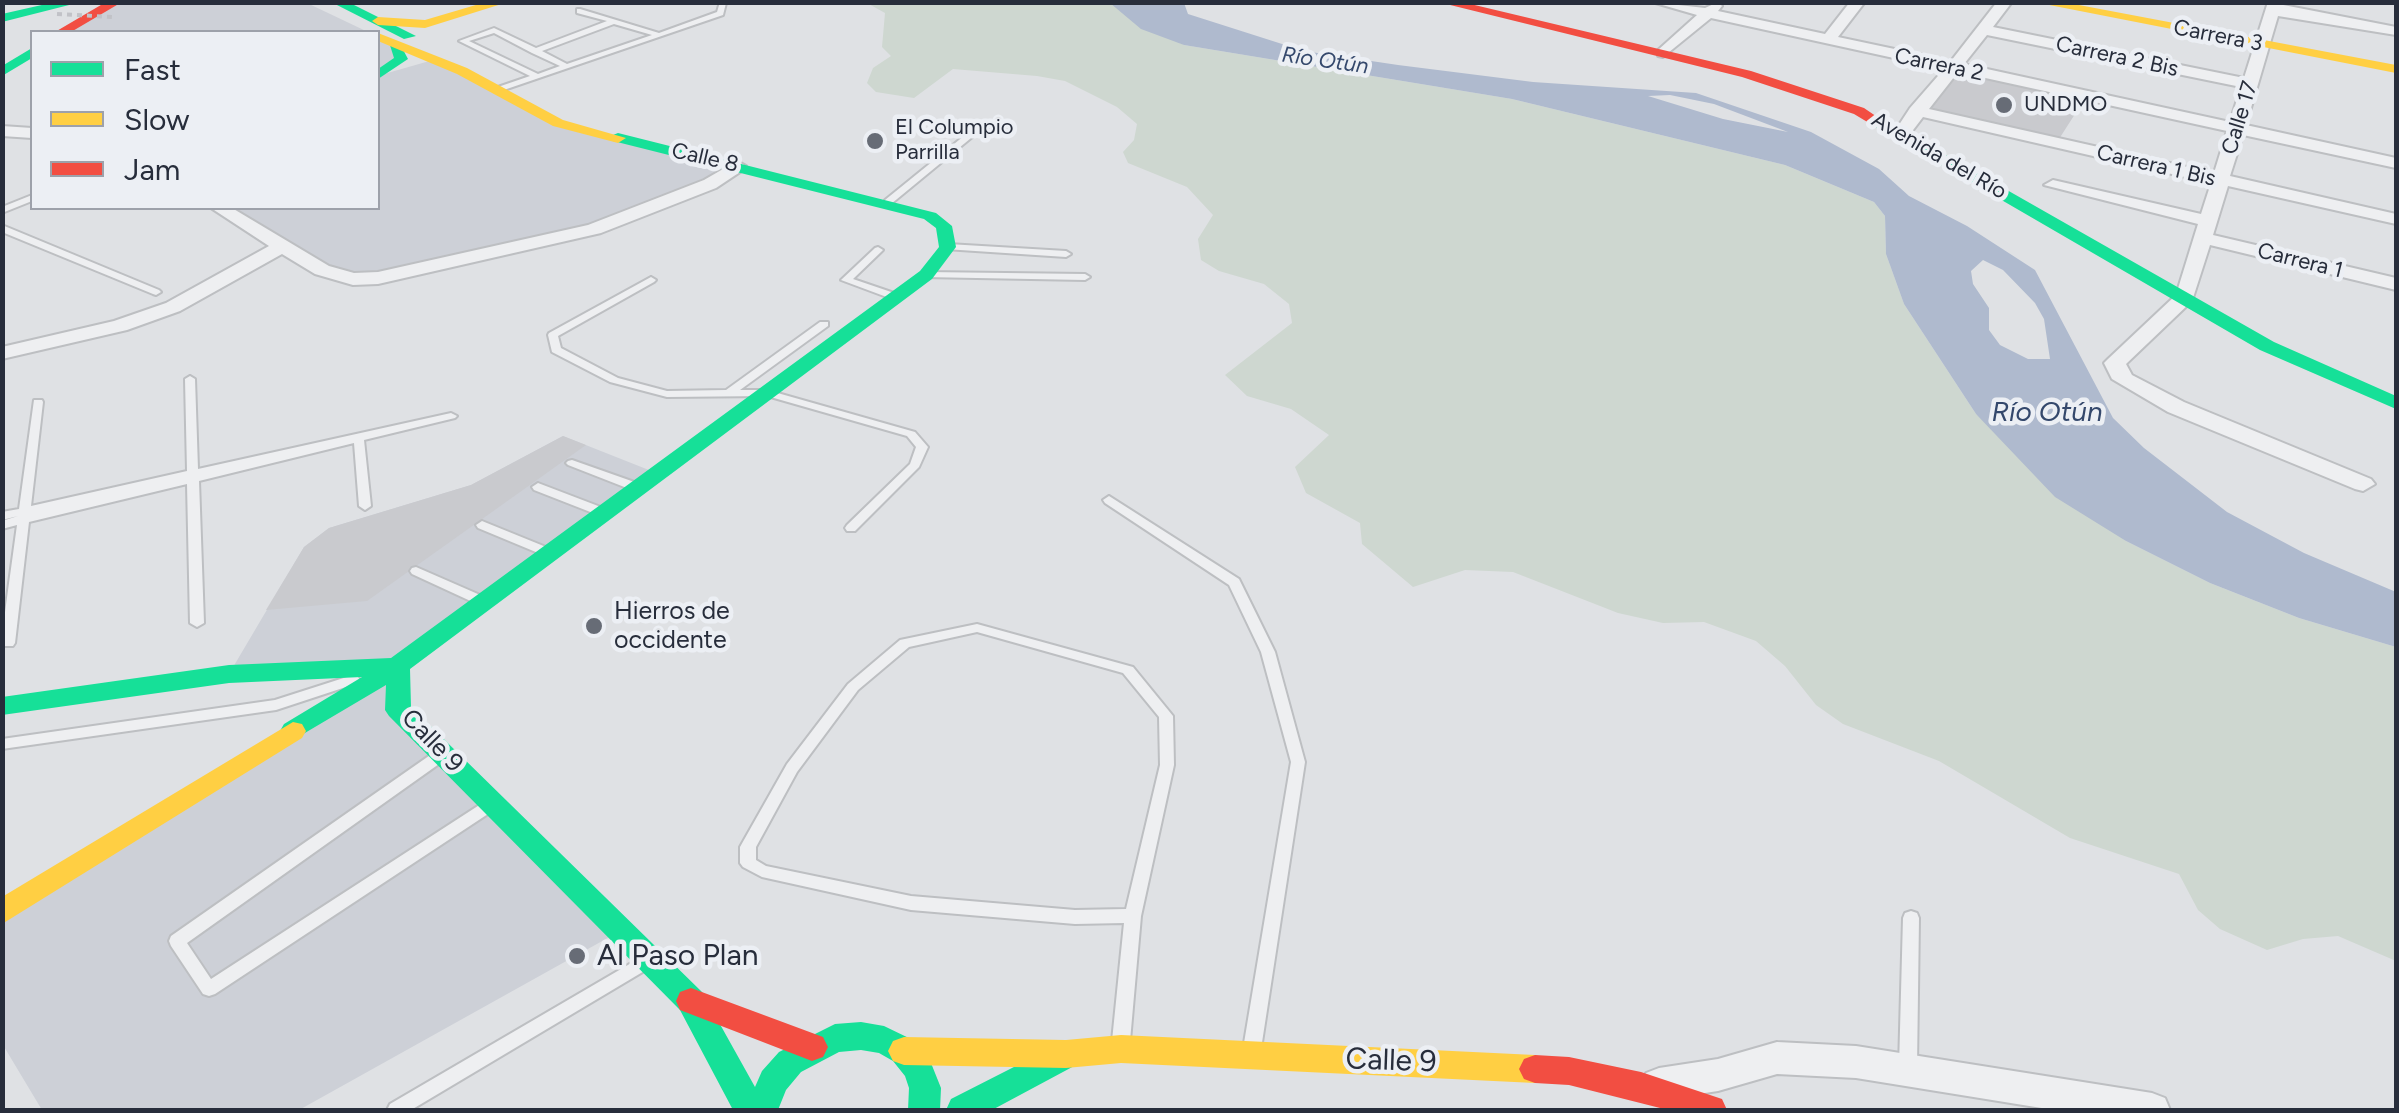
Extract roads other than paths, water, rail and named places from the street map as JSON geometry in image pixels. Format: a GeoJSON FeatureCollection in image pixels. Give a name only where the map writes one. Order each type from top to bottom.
{"type":"FeatureCollection","features":[{"type":"Feature","properties":{"kind":"main road"},"geometry":{"type":"LineString","coordinates":[[2,7],[30,2]]}},
{"type":"Feature","properties":{"kind":"main road","name":"Calle 8"},"geometry":{"type":"LineString","coordinates":[[307,2],[370,30]]}},
{"type":"Feature","properties":{"kind":"main road","name":"Calle 8"},"geometry":{"type":"LineString","coordinates":[[337,2],[374,30]]}},
{"type":"Feature","properties":{"kind":"main road"},"geometry":{"type":"LineString","coordinates":[[437,50],[445,33],[524,2]]}},
{"type":"Feature","properties":{"kind":"main road","name":"Carrera 3"},"geometry":{"type":"LineString","coordinates":[[2040,2],[2396,69]]}},
{"type":"Feature","properties":{"kind":"main road","name":"Avenida del Río"},"geometry":{"type":"LineString","coordinates":[[1446,3],[1804,90],[1901,134],[2267,346],[2396,403]]}},
{"type":"Feature","properties":{"kind":"main road"},"geometry":{"type":"LineString","coordinates":[[2,18],[114,10]]}},
{"type":"Feature","properties":{"kind":"main road"},"geometry":{"type":"LineString","coordinates":[[380,34],[495,16]]}},
{"type":"Feature","properties":{"kind":"main road","name":"Calle 8"},"geometry":{"type":"LineString","coordinates":[[380,34],[437,50],[462,70]]}},
{"type":"Feature","properties":{"kind":"main road","name":"Calle 8"},"geometry":{"type":"LineString","coordinates":[[380,34],[462,70],[558,123],[888,202],[930,216],[948,241]]}},
{"type":"Feature","properties":{"kind":"main road"},"geometry":{"type":"LineString","coordinates":[[380,35],[401,59],[380,74]]}},
{"type":"Feature","properties":{"kind":"main road"},"geometry":{"type":"LineString","coordinates":[[17,62],[28,87]]}},
{"type":"Feature","properties":{"kind":"main road"},"geometry":{"type":"LineString","coordinates":[[2,912],[398,666],[926,275],[948,241]]}},
{"type":"Feature","properties":{"kind":"main road"},"geometry":{"type":"LineString","coordinates":[[2,706],[229,674],[398,666]]}},
{"type":"Feature","properties":{"kind":"main road","name":"Calle 9"},"geometry":{"type":"LineString","coordinates":[[398,666],[398,710],[691,1001],[750,1110]]}},
{"type":"Feature","properties":{"kind":"main road","name":"Calle 9"},"geometry":{"type":"LineString","coordinates":[[691,1001],[812,1047],[861,1036],[884,1040],[904,1051],[1066,1054],[1121,1048],[1569,1071],[1640,1087],[1711,1110]]}},
{"type":"Feature","properties":{"kind":"main road"},"geometry":{"type":"LineString","coordinates":[[762,1110],[773,1081],[812,1047]]}},
{"type":"Feature","properties":{"kind":"main road"},"geometry":{"type":"LineString","coordinates":[[904,1051],[918,1068],[925,1088],[924,1110]]}},
{"type":"Feature","properties":{"kind":"main road","name":"Calle 9"},"geometry":{"type":"LineString","coordinates":[[962,1110],[1066,1054]]}},
{"type":"Feature","properties":{"kind":"street","name":"Carrera 2"},"geometry":{"type":"LineString","coordinates":[[1659,2],[1713,8],[1827,41],[2396,163]]}},
{"type":"Feature","properties":{"kind":"street"},"geometry":{"type":"LineString","coordinates":[[1827,41],[1858,2]]}},
{"type":"Feature","properties":{"kind":"street"},"geometry":{"type":"LineString","coordinates":[[1901,134],[2006,2]]}},
{"type":"Feature","properties":{"kind":"street"},"geometry":{"type":"LineString","coordinates":[[2274,7],[2396,31]]}},
{"type":"Feature","properties":{"kind":"street","name":"Calle 17"},"geometry":{"type":"LineString","coordinates":[[2274,7],[2184,297],[2115,363],[2123,380],[2176,407],[2363,484]]}},
{"type":"Feature","properties":{"kind":"street"},"geometry":{"type":"LineString","coordinates":[[1663,53],[1713,8]]}},
{"type":"Feature","properties":{"kind":"street","name":"Carrera 2 Bis"},"geometry":{"type":"LineString","coordinates":[[1984,30],[2250,84]]}},
{"type":"Feature","properties":{"kind":"street","name":"Carrera 1 Bis"},"geometry":{"type":"LineString","coordinates":[[1916,111],[2396,219]]}},
{"type":"Feature","properties":{"kind":"street"},"geometry":{"type":"LineString","coordinates":[[2,131],[30,133]]}},
{"type":"Feature","properties":{"kind":"street"},"geometry":{"type":"LineString","coordinates":[[223,210],[322,270],[353,279],[378,278],[594,229],[710,184],[736,166]]}},
{"type":"Feature","properties":{"kind":"street","name":"Carrera 1"},"geometry":{"type":"LineString","coordinates":[[2052,186],[2396,284]]}},
{"type":"Feature","properties":{"kind":"street"},"geometry":{"type":"LineString","coordinates":[[2,353],[120,326],[173,307],[284,245]]}},
{"type":"Feature","properties":{"kind":"street"},"geometry":{"type":"LineString","coordinates":[[1640,1087],[1718,1076],[1777,1058],[1908,1068],[2152,1110]]}},
{"type":"Feature","properties":{"kind":"lane"},"geometry":{"type":"LineString","coordinates":[[498,90],[720,13],[723,2]]}},
{"type":"Feature","properties":{"kind":"lane"},"geometry":{"type":"LineString","coordinates":[[580,11],[659,35]]}},
{"type":"Feature","properties":{"kind":"lane"},"geometry":{"type":"LineString","coordinates":[[538,77],[464,41],[495,16],[535,50],[568,68]]}},
{"type":"Feature","properties":{"kind":"lane"},"geometry":{"type":"LineString","coordinates":[[535,50],[612,22]]}},
{"type":"Feature","properties":{"kind":"lane"},"geometry":{"type":"LineString","coordinates":[[888,202],[978,129]]}},
{"type":"Feature","properties":{"kind":"lane"},"geometry":{"type":"LineString","coordinates":[[3,209],[30,199]]}},
{"type":"Feature","properties":{"kind":"lane"},"geometry":{"type":"LineString","coordinates":[[2,228],[156,292]]}},
{"type":"Feature","properties":{"kind":"lane"},"geometry":{"type":"LineString","coordinates":[[948,241],[1066,254]]}},
{"type":"Feature","properties":{"kind":"lane"},"geometry":{"type":"LineString","coordinates":[[878,250],[846,280],[896,297]]}},
{"type":"Feature","properties":{"kind":"lane"},"geometry":{"type":"LineString","coordinates":[[926,275],[1085,277]]}},
{"type":"Feature","properties":{"kind":"lane"},"geometry":{"type":"LineString","coordinates":[[651,280],[553,335],[556,350],[614,380],[649,389],[766,393],[911,434],[922,448],[915,464],[851,528]]}},
{"type":"Feature","properties":{"kind":"lane"},"geometry":{"type":"LineString","coordinates":[[727,394],[824,324]]}},
{"type":"Feature","properties":{"kind":"lane"},"geometry":{"type":"LineString","coordinates":[[190,378],[197,623]]}},
{"type":"Feature","properties":{"kind":"lane"},"geometry":{"type":"LineString","coordinates":[[8,644],[38,402]]}},
{"type":"Feature","properties":{"kind":"lane"},"geometry":{"type":"LineString","coordinates":[[2,525],[24,516],[193,476],[451,416],[359,441],[193,476]]}},
{"type":"Feature","properties":{"kind":"lane"},"geometry":{"type":"LineString","coordinates":[[359,441],[365,506]]}},
{"type":"Feature","properties":{"kind":"lane"},"geometry":{"type":"LineString","coordinates":[[572,463],[638,488]]}},
{"type":"Feature","properties":{"kind":"lane"},"geometry":{"type":"LineString","coordinates":[[538,487],[604,513]]}},
{"type":"Feature","properties":{"kind":"lane"},"geometry":{"type":"LineString","coordinates":[[1108,500],[1234,582],[1268,652],[1298,762],[1256,1004],[1252,1055]]}},
{"type":"Feature","properties":{"kind":"lane"},"geometry":{"type":"LineString","coordinates":[[2,516],[24,516]]}},
{"type":"Feature","properties":{"kind":"lane"},"geometry":{"type":"LineString","coordinates":[[482,525],[550,554]]}},
{"type":"Feature","properties":{"kind":"lane"},"geometry":{"type":"LineString","coordinates":[[416,571],[484,602]]}},
{"type":"Feature","properties":{"kind":"lane"},"geometry":{"type":"LineString","coordinates":[[1121,1048],[1133,916],[1168,765],[1166,716],[1128,670],[977,628],[905,643],[853,687],[792,768],[748,847],[748,863],[762,872],[892,899],[1075,917],[1133,916]]}},
{"type":"Feature","properties":{"kind":"lane"},"geometry":{"type":"LineString","coordinates":[[2,744],[276,705],[398,666]]}},
{"type":"Feature","properties":{"kind":"lane"},"geometry":{"type":"LineString","coordinates":[[443,753],[177,941],[208,989],[493,803]]}},
{"type":"Feature","properties":{"kind":"lane"},"geometry":{"type":"LineString","coordinates":[[1908,1068],[1911,918]]}},
{"type":"Feature","properties":{"kind":"lane"},"geometry":{"type":"LineString","coordinates":[[396,1110],[651,958]]}},
{"type":"Feature","properties":{"kind":"water","name":"Río Otún"},"geometry":{"type":"Polygon","coordinates":[[[1110,3],[1184,3],[1188,14],[1304,51],[1533,82],[1696,93],[1811,132],[1879,169],[1909,196],[1967,226],[2035,270],[2113,418],[2144,448],[2227,512],[2304,553],[2396,592],[2396,647],[2299,618],[2210,583],[2126,541],[2055,497],[1976,414],[1904,304],[1886,254],[1885,216],[1874,202],[1785,165],[1512,99],[1184,45],[1141,29],[1110,3]],[[1670,95],[1648,96],[1723,119],[1788,132],[1714,104],[1670,95]],[[1983,260],[1971,271],[1973,284],[1989,308],[1989,330],[2000,345],[2028,359],[2050,359],[2044,319],[2035,303],[2003,270],[1983,260]]]}},
{"type":"Feature","properties":{"kind":"place","name":"UNDMO"},"geometry":{"type":"Point","coordinates":[2004,105]}},
{"type":"Feature","properties":{"kind":"place","name":"El Columpio Parrilla"},"geometry":{"type":"Point","coordinates":[875,141]}},
{"type":"Feature","properties":{"kind":"place","name":"Hierros de occidente"},"geometry":{"type":"Point","coordinates":[594,626]}},
{"type":"Feature","properties":{"kind":"place","name":"Al Paso Plan"},"geometry":{"type":"Point","coordinates":[577,956]}}]}
